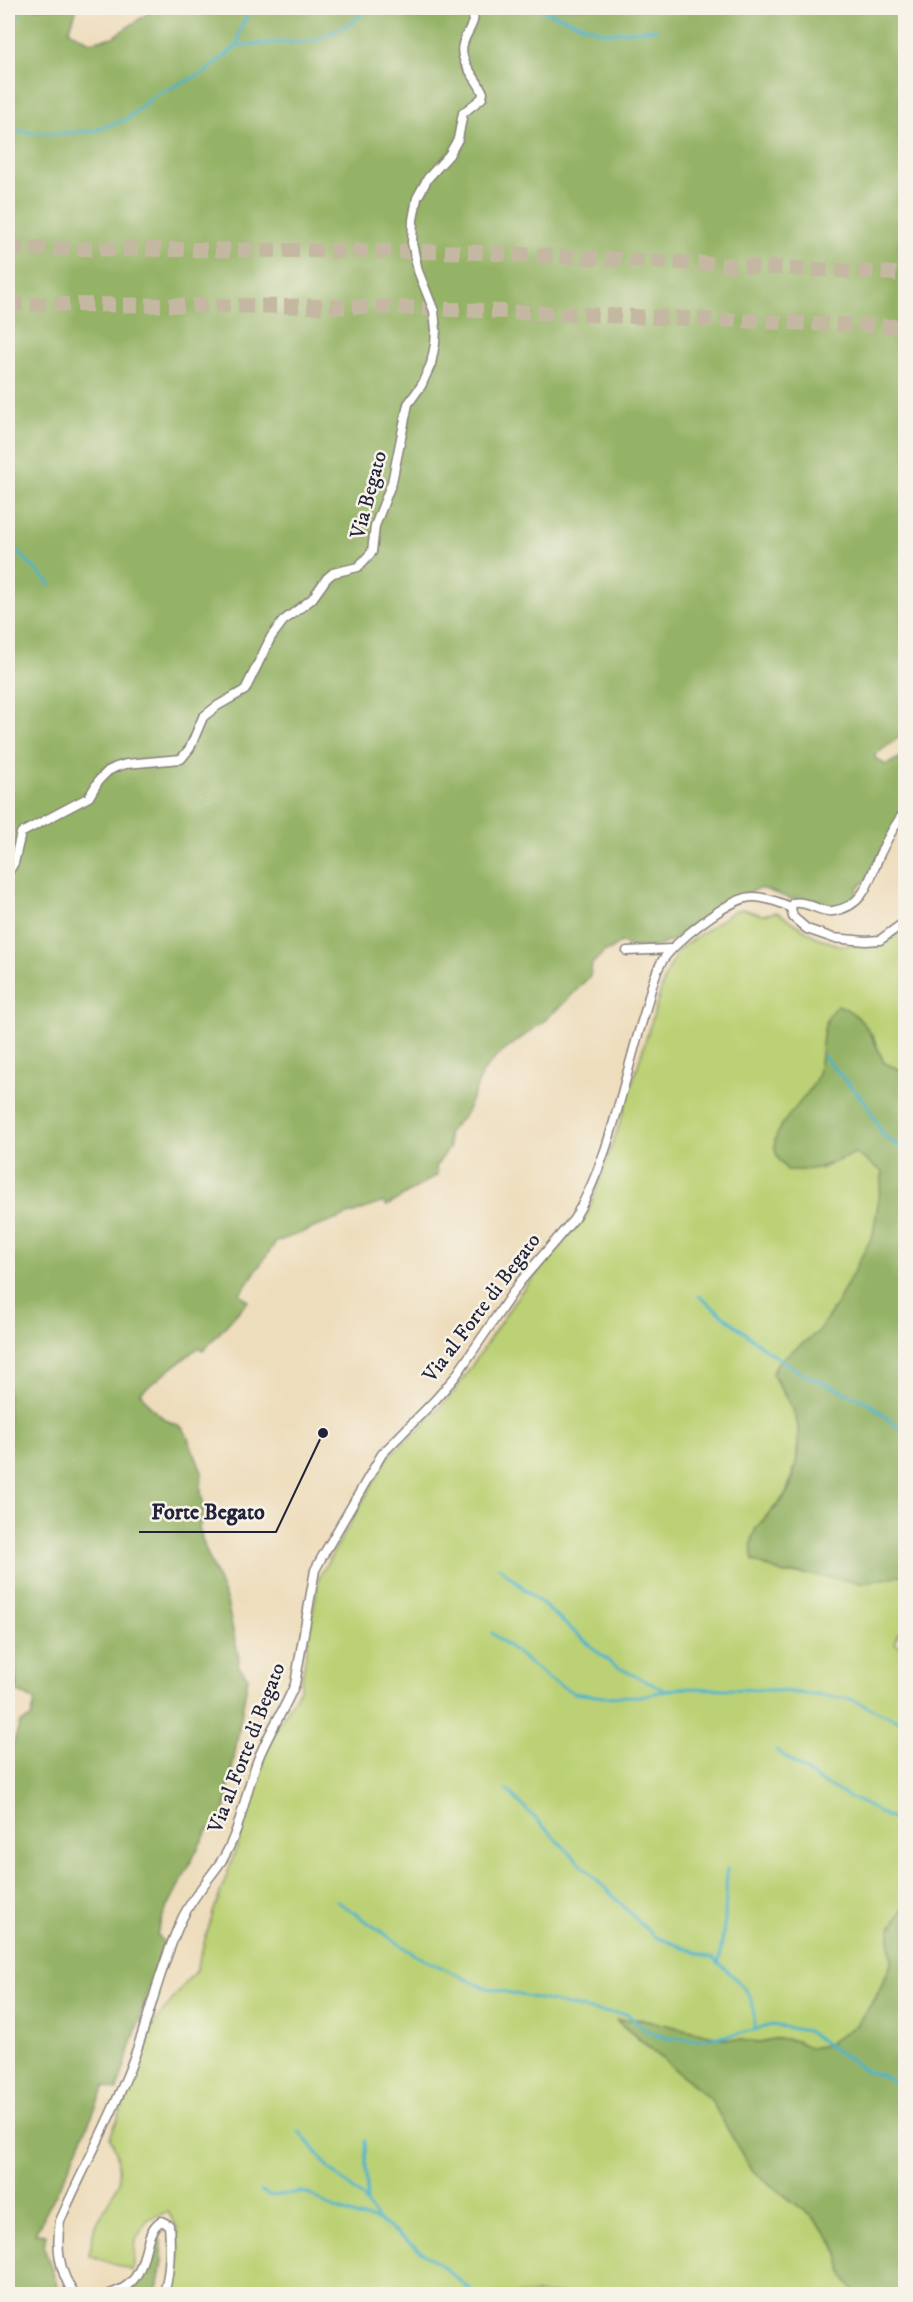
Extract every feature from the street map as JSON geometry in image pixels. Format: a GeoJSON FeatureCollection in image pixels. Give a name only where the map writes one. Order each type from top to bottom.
{"type":"FeatureCollection","features":[{"type":"Feature","properties":{"kind":"street","name":"Via Begato"},"geometry":{"type":"LineString","coordinates":[[8,873],[14,863],[21,833],[89,797],[108,771],[126,764],[171,762],[181,759],[190,748],[203,717],[245,690],[271,637],[283,621],[312,599],[333,573],[358,567],[372,552],[375,526],[392,482],[405,428],[408,404],[421,386],[431,364],[435,344],[434,311],[418,271],[412,243],[417,198],[428,178],[449,155],[458,139],[463,112],[482,98],[483,93],[463,60],[463,45],[473,23],[471,8]]}},
{"type":"Feature","properties":{"kind":"street"},"geometry":{"type":"LineString","coordinates":[[906,810],[880,854],[868,888],[857,900],[847,907],[833,911],[823,911],[801,902],[793,903],[791,908],[793,917],[807,928],[832,938],[880,940],[906,921]]}},
{"type":"Feature","properties":{"kind":"street","name":"Via al Forte di Begato"},"geometry":{"type":"LineString","coordinates":[[74,2295],[66,2282],[59,2260],[57,2239],[60,2221],[132,2063],[164,1963],[190,1900],[229,1847],[269,1732],[289,1700],[295,1684],[315,1570],[382,1454],[455,1377],[508,1298],[574,1219],[583,1204],[606,1147],[660,964],[688,932],[728,906],[751,897],[783,902],[791,908]]}},
{"type":"Feature","properties":{"kind":"street"},"geometry":{"type":"LineString","coordinates":[[627,951],[671,949]]}},
{"type":"Feature","properties":{"kind":"street"},"geometry":{"type":"LineString","coordinates":[[8,1663],[10,1683],[8,1718]]}},
{"type":"Feature","properties":{"kind":"street"},"geometry":{"type":"LineString","coordinates":[[109,2295],[130,2283],[144,2260],[152,2229],[161,2221],[169,2225],[170,2237],[169,2276],[164,2295]]}},
{"type":"Feature","properties":{"kind":"green space"},"geometry":{"type":"Polygon","coordinates":[[[8,8],[77,8],[69,31],[90,42],[113,37],[156,8],[905,8],[906,732],[875,755],[875,758],[886,765],[905,755],[905,807],[866,881],[858,887],[856,898],[839,906],[823,907],[800,898],[791,899],[764,889],[757,889],[719,907],[674,939],[658,947],[631,947],[620,942],[611,950],[605,951],[592,964],[590,976],[566,1001],[544,1021],[496,1057],[483,1072],[465,1115],[448,1132],[449,1148],[436,1166],[437,1175],[387,1206],[383,1202],[276,1242],[240,1294],[248,1301],[203,1351],[198,1348],[141,1392],[156,1412],[185,1431],[202,1472],[201,1491],[204,1510],[199,1528],[227,1602],[239,1659],[238,1666],[248,1677],[222,1827],[207,1831],[162,1918],[157,1934],[164,1942],[117,2090],[105,2086],[67,2172],[35,2234],[46,2234],[44,2247],[60,2294],[8,2294],[8,1759],[20,1723],[31,1718],[35,1701],[17,1691],[16,1661],[8,1647],[8,8]]]}},
{"type":"Feature","properties":{"kind":"green space"},"geometry":{"type":"Polygon","coordinates":[[[743,909],[762,915],[777,912],[816,937],[838,945],[878,946],[888,941],[905,926],[905,1072],[884,1063],[872,1034],[821,1060],[817,1077],[810,1090],[820,1169],[855,1153],[883,1172],[873,1235],[835,1307],[818,1332],[779,1361],[772,1374],[795,1414],[799,1430],[796,1463],[786,1494],[755,1529],[784,1574],[905,1575],[905,1628],[897,1635],[895,1643],[906,1650],[906,1905],[890,1930],[891,1965],[875,1999],[856,2025],[827,2045],[810,2048],[796,2041],[778,2038],[760,2042],[726,2039],[641,2019],[617,2021],[711,2100],[751,2170],[814,2218],[835,2245],[844,2276],[855,2294],[173,2294],[179,2256],[178,2229],[168,2212],[148,2219],[136,2240],[133,2271],[89,2255],[94,2229],[119,2182],[117,2154],[110,2137],[151,2027],[196,1970],[213,1913],[245,1824],[259,1767],[277,1727],[300,1689],[319,1577],[389,1456],[420,1429],[455,1391],[520,1293],[587,1215],[622,1117],[665,977],[679,949],[734,911],[743,909]]]}},
{"type":"Feature","properties":{"kind":"green space"},"geometry":{"type":"Polygon","coordinates":[[[838,1005],[856,1015],[867,1028],[884,1063],[906,1072],[905,1575],[862,1583],[800,1573],[784,1574],[753,1561],[751,1549],[752,1539],[759,1524],[778,1505],[789,1488],[797,1456],[798,1433],[795,1415],[772,1374],[779,1361],[818,1332],[835,1307],[873,1235],[883,1172],[855,1153],[815,1168],[787,1170],[775,1150],[775,1141],[782,1125],[816,1079],[824,1030],[831,1012],[838,1005]]]}},
{"type":"Feature","properties":{"kind":"green space"},"geometry":{"type":"Polygon","coordinates":[[[905,1905],[905,2294],[855,2294],[844,2276],[835,2244],[814,2218],[751,2170],[711,2100],[617,2020],[641,2019],[726,2039],[760,2042],[778,2038],[796,2041],[810,2048],[827,2045],[856,2025],[875,1999],[891,1965],[890,1930],[905,1905]]]}},
{"type":"Feature","properties":{"kind":"green space"},"geometry":{"type":"Polygon","coordinates":[[[157,2233],[162,2255],[156,2294],[125,2294],[140,2281],[150,2268],[155,2253],[157,2233]]]}},
{"type":"Feature","properties":{"kind":"waterway"},"geometry":{"type":"LineString","coordinates":[[238,45],[239,33],[250,8]]}},
{"type":"Feature","properties":{"kind":"waterway"},"geometry":{"type":"LineString","coordinates":[[8,130],[51,134],[94,131],[127,119],[155,95],[204,73],[238,45],[313,41],[355,21],[367,8]]}},
{"type":"Feature","properties":{"kind":"waterway"},"geometry":{"type":"LineString","coordinates":[[400,8],[413,14],[441,8]]}},
{"type":"Feature","properties":{"kind":"waterway"},"geometry":{"type":"LineString","coordinates":[[536,8],[605,33],[656,29]]}},
{"type":"Feature","properties":{"kind":"waterway"},"geometry":{"type":"LineString","coordinates":[[8,35],[19,13]]}},
{"type":"Feature","properties":{"kind":"waterway"},"geometry":{"type":"LineString","coordinates":[[8,542],[51,585]]}},
{"type":"Feature","properties":{"kind":"waterway"},"geometry":{"type":"LineString","coordinates":[[823,1056],[867,1104],[883,1135],[906,1152]]}},
{"type":"Feature","properties":{"kind":"waterway"},"geometry":{"type":"LineString","coordinates":[[699,1296],[765,1349],[801,1373],[869,1403],[906,1434]]}},
{"type":"Feature","properties":{"kind":"waterway"},"geometry":{"type":"LineString","coordinates":[[499,1567],[613,1665],[664,1690]]}},
{"type":"Feature","properties":{"kind":"waterway"},"geometry":{"type":"LineString","coordinates":[[492,1633],[551,1680],[574,1693],[603,1697],[641,1696],[680,1688],[771,1690],[851,1699],[906,1724]]}},
{"type":"Feature","properties":{"kind":"waterway"},"geometry":{"type":"LineString","coordinates":[[776,1750],[821,1782],[906,1826]]}},
{"type":"Feature","properties":{"kind":"waterway"},"geometry":{"type":"LineString","coordinates":[[506,1789],[653,1936],[714,1959],[728,1972],[743,1987],[752,2001],[754,2030]]}},
{"type":"Feature","properties":{"kind":"waterway"},"geometry":{"type":"LineString","coordinates":[[719,1963],[725,1919],[727,1869]]}},
{"type":"Feature","properties":{"kind":"waterway"},"geometry":{"type":"LineString","coordinates":[[337,1901],[415,1955],[483,1987],[595,2011],[627,2014],[649,2032],[666,2038],[698,2040],[733,2035],[772,2025],[807,2031],[866,2071],[887,2077],[906,2091]]}},
{"type":"Feature","properties":{"kind":"waterway"},"geometry":{"type":"LineString","coordinates":[[299,2131],[328,2167],[362,2197],[378,2220],[445,2268],[475,2294]]}},
{"type":"Feature","properties":{"kind":"waterway"},"geometry":{"type":"LineString","coordinates":[[365,2141],[367,2202]]}},
{"type":"Feature","properties":{"kind":"waterway"},"geometry":{"type":"LineString","coordinates":[[261,2191],[271,2196],[301,2192],[311,2194],[327,2205],[358,2217],[377,2220]]}},
{"type":"Feature","properties":{"kind":"tunnel"},"geometry":{"type":"LineString","coordinates":[[8,248],[471,252],[906,274]]}},
{"type":"Feature","properties":{"kind":"tunnel"},"geometry":{"type":"LineString","coordinates":[[8,304],[386,307],[906,327]]}},
{"type":"Feature","properties":{"kind":"place","name":"Forte Begato"},"geometry":{"type":"Point","coordinates":[323,1433]}}]}
